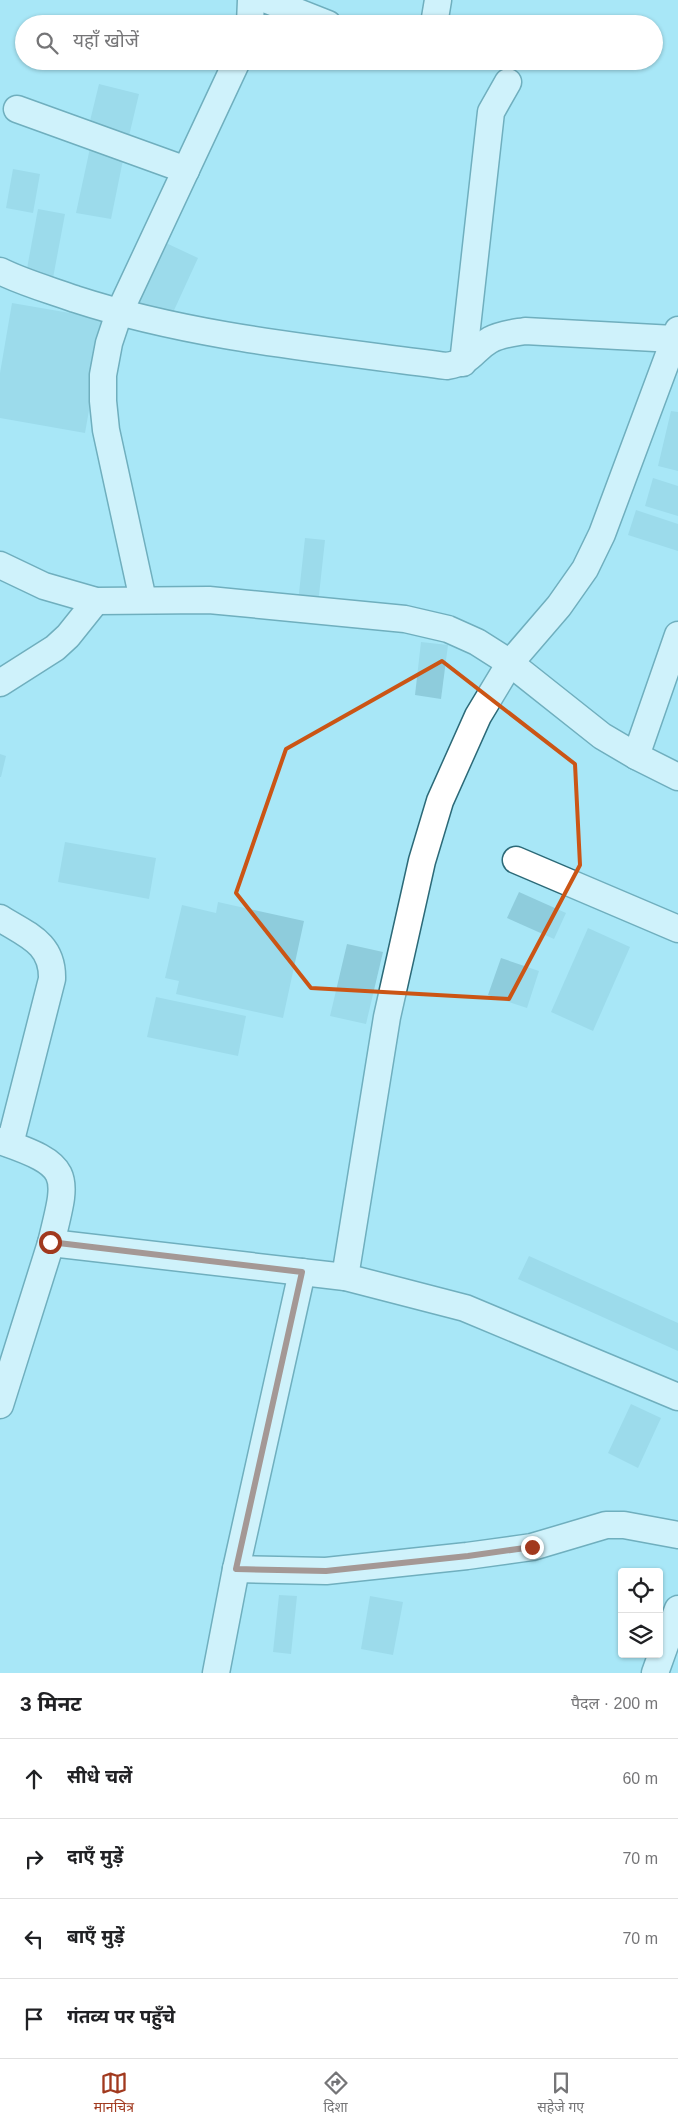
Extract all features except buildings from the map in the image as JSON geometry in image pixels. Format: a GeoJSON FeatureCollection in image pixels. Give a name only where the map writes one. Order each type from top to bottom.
{"type":"FeatureCollection","features":[{"type":"Feature","properties":{"kind":"street"},"geometry":{"type":"LineString","coordinates":[[250,15],[251,0]]}},
{"type":"Feature","properties":{"kind":"street"},"geometry":{"type":"LineString","coordinates":[[267,0],[305,15]]}},
{"type":"Feature","properties":{"kind":"street"},"geometry":{"type":"LineString","coordinates":[[436,15],[438,0]]}},
{"type":"Feature","properties":{"kind":"street"},"geometry":{"type":"LineString","coordinates":[[143,600],[106,430],[102,401],[103,375],[109,343],[119,313],[233,70]]}},
{"type":"Feature","properties":{"kind":"street"},"geometry":{"type":"LineString","coordinates":[[463,363],[490,112],[508,82]]}},
{"type":"Feature","properties":{"kind":"street"},"geometry":{"type":"LineString","coordinates":[[18,109],[186,170]]}},
{"type":"Feature","properties":{"kind":"street"},"geometry":{"type":"LineString","coordinates":[[0,271],[28,284],[119,313],[233,338],[447,366],[463,363],[489,340],[503,334],[525,331],[676,334],[605,526],[589,561],[559,606],[510,663],[478,716],[460,752],[440,801],[422,861],[387,1017],[345,1277]]}},
{"type":"Feature","properties":{"kind":"street"},"geometry":{"type":"LineString","coordinates":[[0,565],[44,586],[96,601],[208,600],[405,619],[448,629],[477,642],[510,663],[602,736],[636,756],[678,776]]}},
{"type":"Feature","properties":{"kind":"street"},"geometry":{"type":"LineString","coordinates":[[0,682],[54,648],[68,636],[96,601]]}},
{"type":"Feature","properties":{"kind":"street"},"geometry":{"type":"LineString","coordinates":[[636,756],[678,635]]}},
{"type":"Feature","properties":{"kind":"street"},"geometry":{"type":"LineString","coordinates":[[516,860],[678,929]]}},
{"type":"Feature","properties":{"kind":"street"},"geometry":{"type":"LineString","coordinates":[[0,918],[40,943],[49,954],[52,965],[52,979],[5,1143],[48,1162],[58,1170],[63,1182],[62,1197],[50,1242],[0,1405]]}},
{"type":"Feature","properties":{"kind":"street"},"geometry":{"type":"LineString","coordinates":[[50,1242],[345,1277],[466,1308],[678,1397]]}},
{"type":"Feature","properties":{"kind":"street"},"geometry":{"type":"LineString","coordinates":[[216,1673],[236,1569],[302,1272]]}},
{"type":"Feature","properties":{"kind":"street"},"geometry":{"type":"LineString","coordinates":[[236,1569],[326,1571],[468,1556],[532,1547],[606,1526],[624,1526],[678,1535]]}},
{"type":"Feature","properties":{"kind":"street"},"geometry":{"type":"LineString","coordinates":[[655,1673],[678,1609]]}},
{"type":"Feature","properties":{"kind":"highlighted area"},"geometry":{"type":"Polygon","coordinates":[[[442,661],[575,764],[580,865],[509,999],[311,988],[236,893],[286,749],[442,661]]]}},
{"type":"Feature","properties":{"kind":"route"},"geometry":{"type":"LineString","coordinates":[[50,1242],[302,1272],[236,1569],[294,1572],[326,1571],[468,1556],[532,1547]]}}]}
